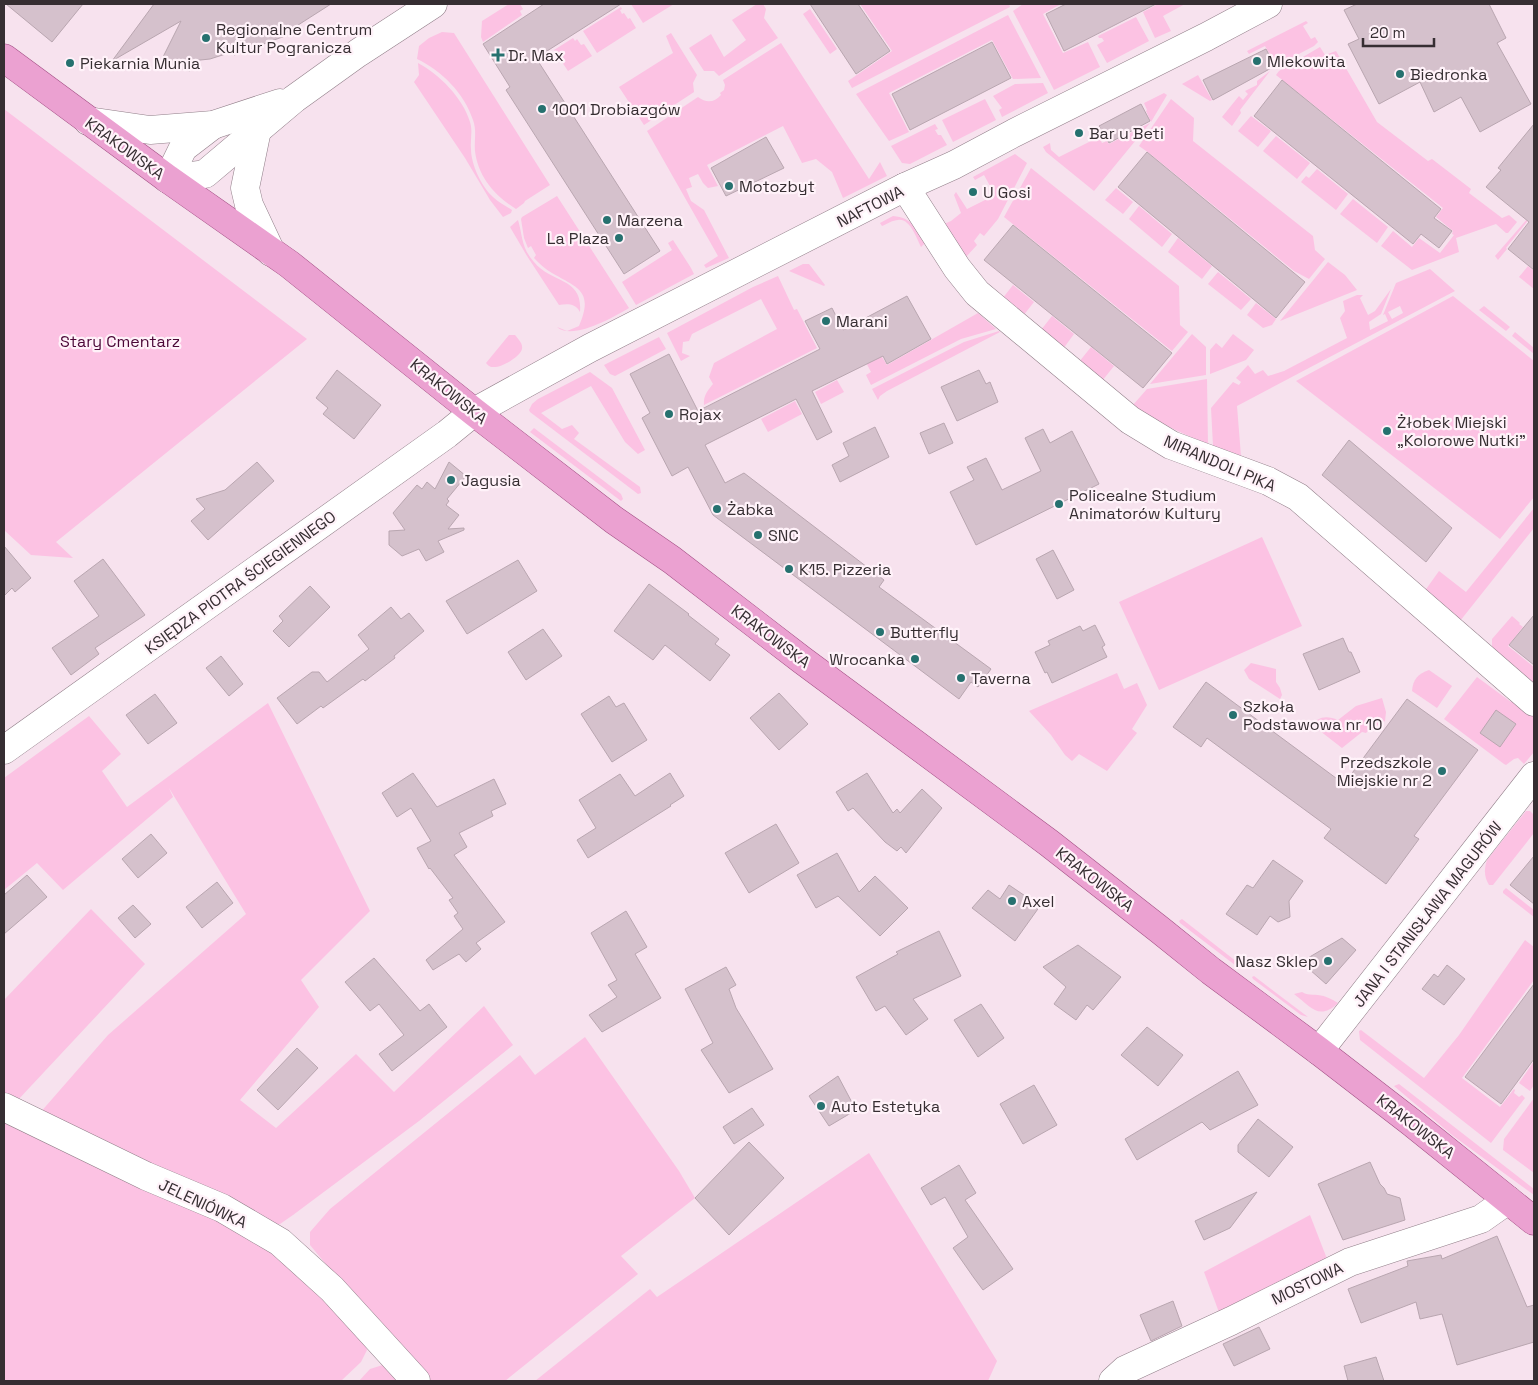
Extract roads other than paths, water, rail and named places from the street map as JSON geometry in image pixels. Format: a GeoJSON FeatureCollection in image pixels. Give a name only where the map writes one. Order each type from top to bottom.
{"type":"FeatureCollection","features":[{"type":"Feature","properties":{"kind":"main road","name":"KRAKOWSKA"},"geometry":{"type":"LineString","coordinates":[[4,58],[168,180],[289,264],[474,412],[614,520],[672,560],[802,660],[1049,843],[1211,971],[1411,1122],[1534,1221]]}},
{"type":"Feature","properties":{"kind":"street"},"geometry":{"type":"LineString","coordinates":[[168,180],[205,174],[294,99],[358,53],[433,4]]}},
{"type":"Feature","properties":{"kind":"street","name":"NAFTOWA"},"geometry":{"type":"LineString","coordinates":[[474,412],[590,348],[954,165],[1268,4]]}},
{"type":"Feature","properties":{"kind":"street"},"geometry":{"type":"LineString","coordinates":[[88,121],[150,130],[213,125],[294,99]]}},
{"type":"Feature","properties":{"kind":"street"},"geometry":{"type":"LineString","coordinates":[[168,180],[182,148],[213,125]]}},
{"type":"Feature","properties":{"kind":"street"},"geometry":{"type":"LineString","coordinates":[[257,130],[245,188],[249,205],[271,252]]}},
{"type":"Feature","properties":{"kind":"street","name":"MIRANDOLI PIKA"},"geometry":{"type":"LineString","coordinates":[[905,188],[957,268],[977,294],[1130,420],[1171,445],[1268,481],[1298,497],[1534,702]]}},
{"type":"Feature","properties":{"kind":"street","name":"KSIĘDZA PIOTRA ŚCIEGIENNEGO"},"geometry":{"type":"LineString","coordinates":[[4,750],[447,434],[474,412]]}},
{"type":"Feature","properties":{"kind":"street","name":"JANA I STANISŁAWA MAGURÓW"},"geometry":{"type":"LineString","coordinates":[[1319,1051],[1534,776]]}},
{"type":"Feature","properties":{"kind":"street","name":"JELENIÓWKA"},"geometry":{"type":"LineString","coordinates":[[4,1107],[146,1176],[222,1208],[280,1242],[332,1289],[416,1381]]}},
{"type":"Feature","properties":{"kind":"street","name":"MOSTOWA"},"geometry":{"type":"LineString","coordinates":[[1113,1381],[1125,1370],[1231,1321],[1350,1262],[1482,1218],[1508,1200]]}},
{"type":"Feature","properties":{"kind":"place","name":"Regionalne Centrum Kultur Pogranicza"},"geometry":{"type":"Point","coordinates":[206,38]}},
{"type":"Feature","properties":{"kind":"place","name":"Dr. Max"},"geometry":{"type":"Point","coordinates":[498,55]}},
{"type":"Feature","properties":{"kind":"place","name":"Mlekowita"},"geometry":{"type":"Point","coordinates":[1257,61]}},
{"type":"Feature","properties":{"kind":"place","name":"Piekarnia Munia"},"geometry":{"type":"Point","coordinates":[70,63]}},
{"type":"Feature","properties":{"kind":"place","name":"Biedronka"},"geometry":{"type":"Point","coordinates":[1400,74]}},
{"type":"Feature","properties":{"kind":"place","name":"1001 Drobiazgów"},"geometry":{"type":"Point","coordinates":[542,109]}},
{"type":"Feature","properties":{"kind":"place","name":"Bar u Beti"},"geometry":{"type":"Point","coordinates":[1079,133]}},
{"type":"Feature","properties":{"kind":"place","name":"Motozbyt"},"geometry":{"type":"Point","coordinates":[729,186]}},
{"type":"Feature","properties":{"kind":"place","name":"U Gosi"},"geometry":{"type":"Point","coordinates":[973,192]}},
{"type":"Feature","properties":{"kind":"place","name":"Marzena"},"geometry":{"type":"Point","coordinates":[607,220]}},
{"type":"Feature","properties":{"kind":"place","name":"La Plaza"},"geometry":{"type":"Point","coordinates":[619,238]}},
{"type":"Feature","properties":{"kind":"place","name":"Marani"},"geometry":{"type":"Point","coordinates":[826,321]}},
{"type":"Feature","properties":{"kind":"place","name":"Rojax"},"geometry":{"type":"Point","coordinates":[669,414]}},
{"type":"Feature","properties":{"kind":"place","name":"Żłobek Miejski „Kolorowe Nutki”"},"geometry":{"type":"Point","coordinates":[1387,431]}},
{"type":"Feature","properties":{"kind":"place","name":"Jagusia"},"geometry":{"type":"Point","coordinates":[451,480]}},
{"type":"Feature","properties":{"kind":"place","name":"Policealne Studium Animatorów Kultury"},"geometry":{"type":"Point","coordinates":[1059,504]}},
{"type":"Feature","properties":{"kind":"place","name":"Żabka"},"geometry":{"type":"Point","coordinates":[717,509]}},
{"type":"Feature","properties":{"kind":"place","name":"SNC"},"geometry":{"type":"Point","coordinates":[758,535]}},
{"type":"Feature","properties":{"kind":"place","name":"K15. Pizzeria"},"geometry":{"type":"Point","coordinates":[789,569]}},
{"type":"Feature","properties":{"kind":"place","name":"Butterfly"},"geometry":{"type":"Point","coordinates":[880,632]}},
{"type":"Feature","properties":{"kind":"place","name":"Wrocanka"},"geometry":{"type":"Point","coordinates":[915,659]}},
{"type":"Feature","properties":{"kind":"place","name":"Taverna"},"geometry":{"type":"Point","coordinates":[961,678]}},
{"type":"Feature","properties":{"kind":"place","name":"Szkoła Podstawowa nr 10"},"geometry":{"type":"Point","coordinates":[1233,715]}},
{"type":"Feature","properties":{"kind":"place","name":"Przedszkole Miejskie nr 2"},"geometry":{"type":"Point","coordinates":[1442,771]}},
{"type":"Feature","properties":{"kind":"place","name":"Axel"},"geometry":{"type":"Point","coordinates":[1012,901]}},
{"type":"Feature","properties":{"kind":"place","name":"Nasz Sklep"},"geometry":{"type":"Point","coordinates":[1328,961]}},
{"type":"Feature","properties":{"kind":"place","name":"Auto Estetyka"},"geometry":{"type":"Point","coordinates":[821,1106]}},
{"type":"Feature","properties":{"kind":"park label","name":"Stary Cmentarz"},"geometry":{"type":"Point","coordinates":[120,341]}}]}
